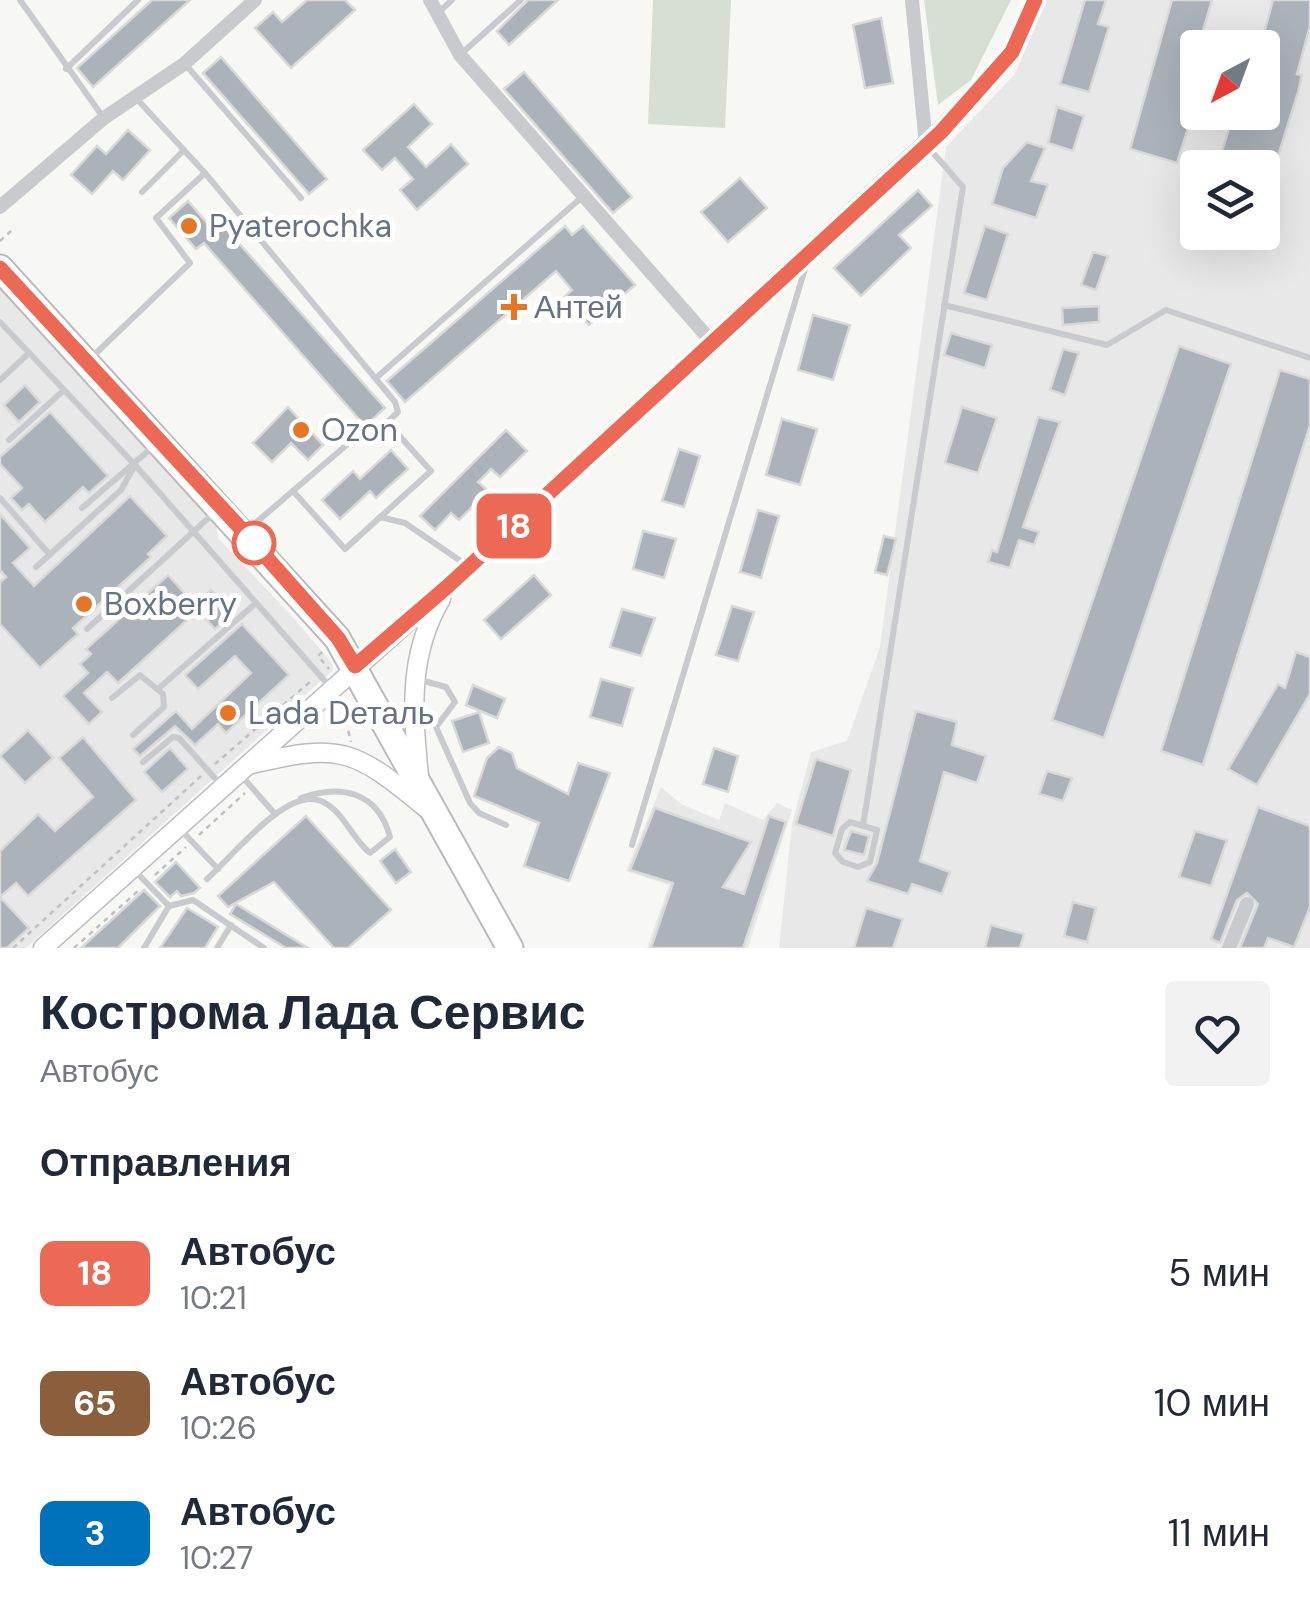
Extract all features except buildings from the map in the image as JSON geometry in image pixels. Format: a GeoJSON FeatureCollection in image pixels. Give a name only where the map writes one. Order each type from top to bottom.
{"type":"FeatureCollection","features":[{"type":"Feature","properties":{"kind":"highway"},"geometry":{"type":"LineString","coordinates":[[0,268],[338,638],[335,679],[419,778],[510,948]]}},
{"type":"Feature","properties":{"kind":"street"},"geometry":{"type":"LineString","coordinates":[[0,206],[104,118],[184,64],[256,0]]}},
{"type":"Feature","properties":{"kind":"street"},"geometry":{"type":"LineString","coordinates":[[912,0],[926,145]]}},
{"type":"Feature","properties":{"kind":"street"},"geometry":{"type":"LineString","coordinates":[[245,775],[335,679],[448,586],[926,145],[1012,52],[1035,0]]}},
{"type":"Feature","properties":{"kind":"street"},"geometry":{"type":"LineString","coordinates":[[434,7],[460,55],[710,341]]}},
{"type":"Feature","properties":{"kind":"street"},"geometry":{"type":"LineString","coordinates":[[419,778],[414,678],[430,618],[448,586]]}},
{"type":"Feature","properties":{"kind":"street"},"geometry":{"type":"LineString","coordinates":[[43,948],[222,787],[309,750],[342,753],[374,765],[440,820]]}},
{"type":"Feature","properties":{"kind":"street"},"geometry":{"type":"LineString","coordinates":[[1229,948],[1247,904]]}},
{"type":"Feature","properties":{"kind":"lane"},"geometry":{"type":"LineString","coordinates":[[33,0],[22,3],[104,118]]}},
{"type":"Feature","properties":{"kind":"lane"},"geometry":{"type":"LineString","coordinates":[[64,66],[138,0]]}},
{"type":"Feature","properties":{"kind":"lane"},"geometry":{"type":"LineString","coordinates":[[434,7],[452,0]]}},
{"type":"Feature","properties":{"kind":"lane"},"geometry":{"type":"LineString","coordinates":[[460,55],[520,0]]}},
{"type":"Feature","properties":{"kind":"lane"},"geometry":{"type":"LineString","coordinates":[[184,64],[301,198]]}},
{"type":"Feature","properties":{"kind":"lane"},"geometry":{"type":"LineString","coordinates":[[136,98],[206,173],[376,378],[398,412],[377,432],[357,436],[244,532]]}},
{"type":"Feature","properties":{"kind":"lane"},"geometry":{"type":"LineString","coordinates":[[863,826],[964,187],[926,145]]}},
{"type":"Feature","properties":{"kind":"lane"},"geometry":{"type":"LineString","coordinates":[[142,192],[184,150]]}},
{"type":"Feature","properties":{"kind":"lane"},"geometry":{"type":"LineString","coordinates":[[87,362],[190,263],[156,218],[206,173]]}},
{"type":"Feature","properties":{"kind":"lane"},"geometry":{"type":"LineString","coordinates":[[376,378],[582,197]]}},
{"type":"Feature","properties":{"kind":"lane"},"geometry":{"type":"LineString","coordinates":[[632,846],[811,250]]}},
{"type":"Feature","properties":{"kind":"lane"},"geometry":{"type":"LineString","coordinates":[[944,305],[1107,346],[1166,310],[1310,358]]}},
{"type":"Feature","properties":{"kind":"lane"},"geometry":{"type":"LineString","coordinates":[[0,322],[135,464],[256,603],[335,679]]}},
{"type":"Feature","properties":{"kind":"lane"},"geometry":{"type":"LineString","coordinates":[[0,380],[29,354]]}},
{"type":"Feature","properties":{"kind":"lane"},"geometry":{"type":"LineString","coordinates":[[9,440],[64,390]]}},
{"type":"Feature","properties":{"kind":"lane"},"geometry":{"type":"LineString","coordinates":[[293,491],[345,549],[431,471],[387,422]]}},
{"type":"Feature","properties":{"kind":"lane"},"geometry":{"type":"LineString","coordinates":[[82,508],[160,441]]}},
{"type":"Feature","properties":{"kind":"lane"},"geometry":{"type":"LineString","coordinates":[[36,567],[121,490],[135,464]]}},
{"type":"Feature","properties":{"kind":"lane"},"geometry":{"type":"LineString","coordinates":[[0,498],[50,555]]}},
{"type":"Feature","properties":{"kind":"lane"},"geometry":{"type":"LineString","coordinates":[[87,629],[221,506]]}},
{"type":"Feature","properties":{"kind":"lane"},"geometry":{"type":"LineString","coordinates":[[380,517],[405,523],[470,566]]}},
{"type":"Feature","properties":{"kind":"lane"},"geometry":{"type":"LineString","coordinates":[[158,688],[256,603]]}},
{"type":"Feature","properties":{"kind":"lane"},"geometry":{"type":"LineString","coordinates":[[112,698],[140,675],[158,688],[164,707],[133,735]]}},
{"type":"Feature","properties":{"kind":"lane"},"geometry":{"type":"LineString","coordinates":[[414,678],[446,687],[455,702],[436,727],[470,804],[479,814],[506,825]]}},
{"type":"Feature","properties":{"kind":"lane"},"geometry":{"type":"LineString","coordinates":[[143,762],[173,737],[178,738],[222,787]]}},
{"type":"Feature","properties":{"kind":"lane"},"geometry":{"type":"LineString","coordinates":[[245,775],[276,814]]}},
{"type":"Feature","properties":{"kind":"lane"},"geometry":{"type":"LineString","coordinates":[[207,878],[276,814],[301,798],[329,788],[352,791],[366,802],[390,832],[388,842],[370,853],[322,801],[301,798]]}},
{"type":"Feature","properties":{"kind":"lane"},"geometry":{"type":"LineString","coordinates":[[850,822],[863,826],[877,830],[870,862],[858,867],[843,862],[835,853],[842,829],[850,822]]}},
{"type":"Feature","properties":{"kind":"lane"},"geometry":{"type":"LineString","coordinates":[[178,826],[218,869]]}},
{"type":"Feature","properties":{"kind":"lane"},"geometry":{"type":"LineString","coordinates":[[132,868],[169,906]]}},
{"type":"Feature","properties":{"kind":"lane"},"geometry":{"type":"LineString","coordinates":[[144,948],[169,906],[193,900],[264,948]]}},
{"type":"Feature","properties":{"kind":"lane"},"geometry":{"type":"LineString","coordinates":[[217,948],[230,925]]}},
{"type":"Feature","properties":{"kind":"path"},"geometry":{"type":"LineString","coordinates":[[0,241],[11,231]]}},
{"type":"Feature","properties":{"kind":"path"},"geometry":{"type":"LineString","coordinates":[[323,652],[318,656],[335,679],[354,752]]}},
{"type":"Feature","properties":{"kind":"path"},"geometry":{"type":"LineString","coordinates":[[327,667],[335,679]]}},
{"type":"Feature","properties":{"kind":"path"},"geometry":{"type":"LineString","coordinates":[[13,948],[208,770],[335,679]]}},
{"type":"Feature","properties":{"kind":"path"},"geometry":{"type":"LineString","coordinates":[[74,948],[192,842],[245,775]]}},
{"type":"Feature","properties":{"kind":"shaded area"},"geometry":{"type":"Polygon","coordinates":[[[653,0],[731,0],[725,128],[648,124],[653,0]]]}},
{"type":"Feature","properties":{"kind":"shaded area"},"geometry":{"type":"Polygon","coordinates":[[[924,0],[1011,0],[971,80],[938,105],[924,0]]]}},
{"type":"Feature","properties":{"kind":"shaded area"},"geometry":{"type":"Polygon","coordinates":[[[1046,0],[1310,0],[1310,948],[779,948],[792,824],[811,752],[847,741],[880,647],[946,147],[1015,74],[1046,0]]]}},
{"type":"Feature","properties":{"kind":"shaded area"},"geometry":{"type":"Polygon","coordinates":[[[0,287],[216,521],[218,538],[291,615],[332,663],[333,670],[26,948],[0,948],[0,287]]]}},
{"type":"Feature","properties":{"kind":"shaded area"},"geometry":{"type":"Polygon","coordinates":[[[661,787],[681,804],[719,820],[725,803],[763,820],[777,803],[792,810],[748,948],[647,948],[669,885],[626,871],[661,787]]]}},
{"type":"Feature","properties":{"kind":"bus line","name":"18"},"geometry":{"type":"LineString","coordinates":[[0,268],[244,532],[338,638],[355,666],[448,586],[941,132],[1012,52],[1035,0]]}},
{"type":"Feature","properties":{"kind":"place","name":"Pyaterochka"},"geometry":{"type":"Point","coordinates":[189,226]}},
{"type":"Feature","properties":{"kind":"place","name":"Антей"},"geometry":{"type":"Point","coordinates":[514,307]}},
{"type":"Feature","properties":{"kind":"place","name":"Ozon"},"geometry":{"type":"Point","coordinates":[301,430]}},
{"type":"Feature","properties":{"kind":"place","name":"Boxberry"},"geometry":{"type":"Point","coordinates":[84,604]}},
{"type":"Feature","properties":{"kind":"place","name":"Lada Dеталь"},"geometry":{"type":"Point","coordinates":[228,713]}}]}
